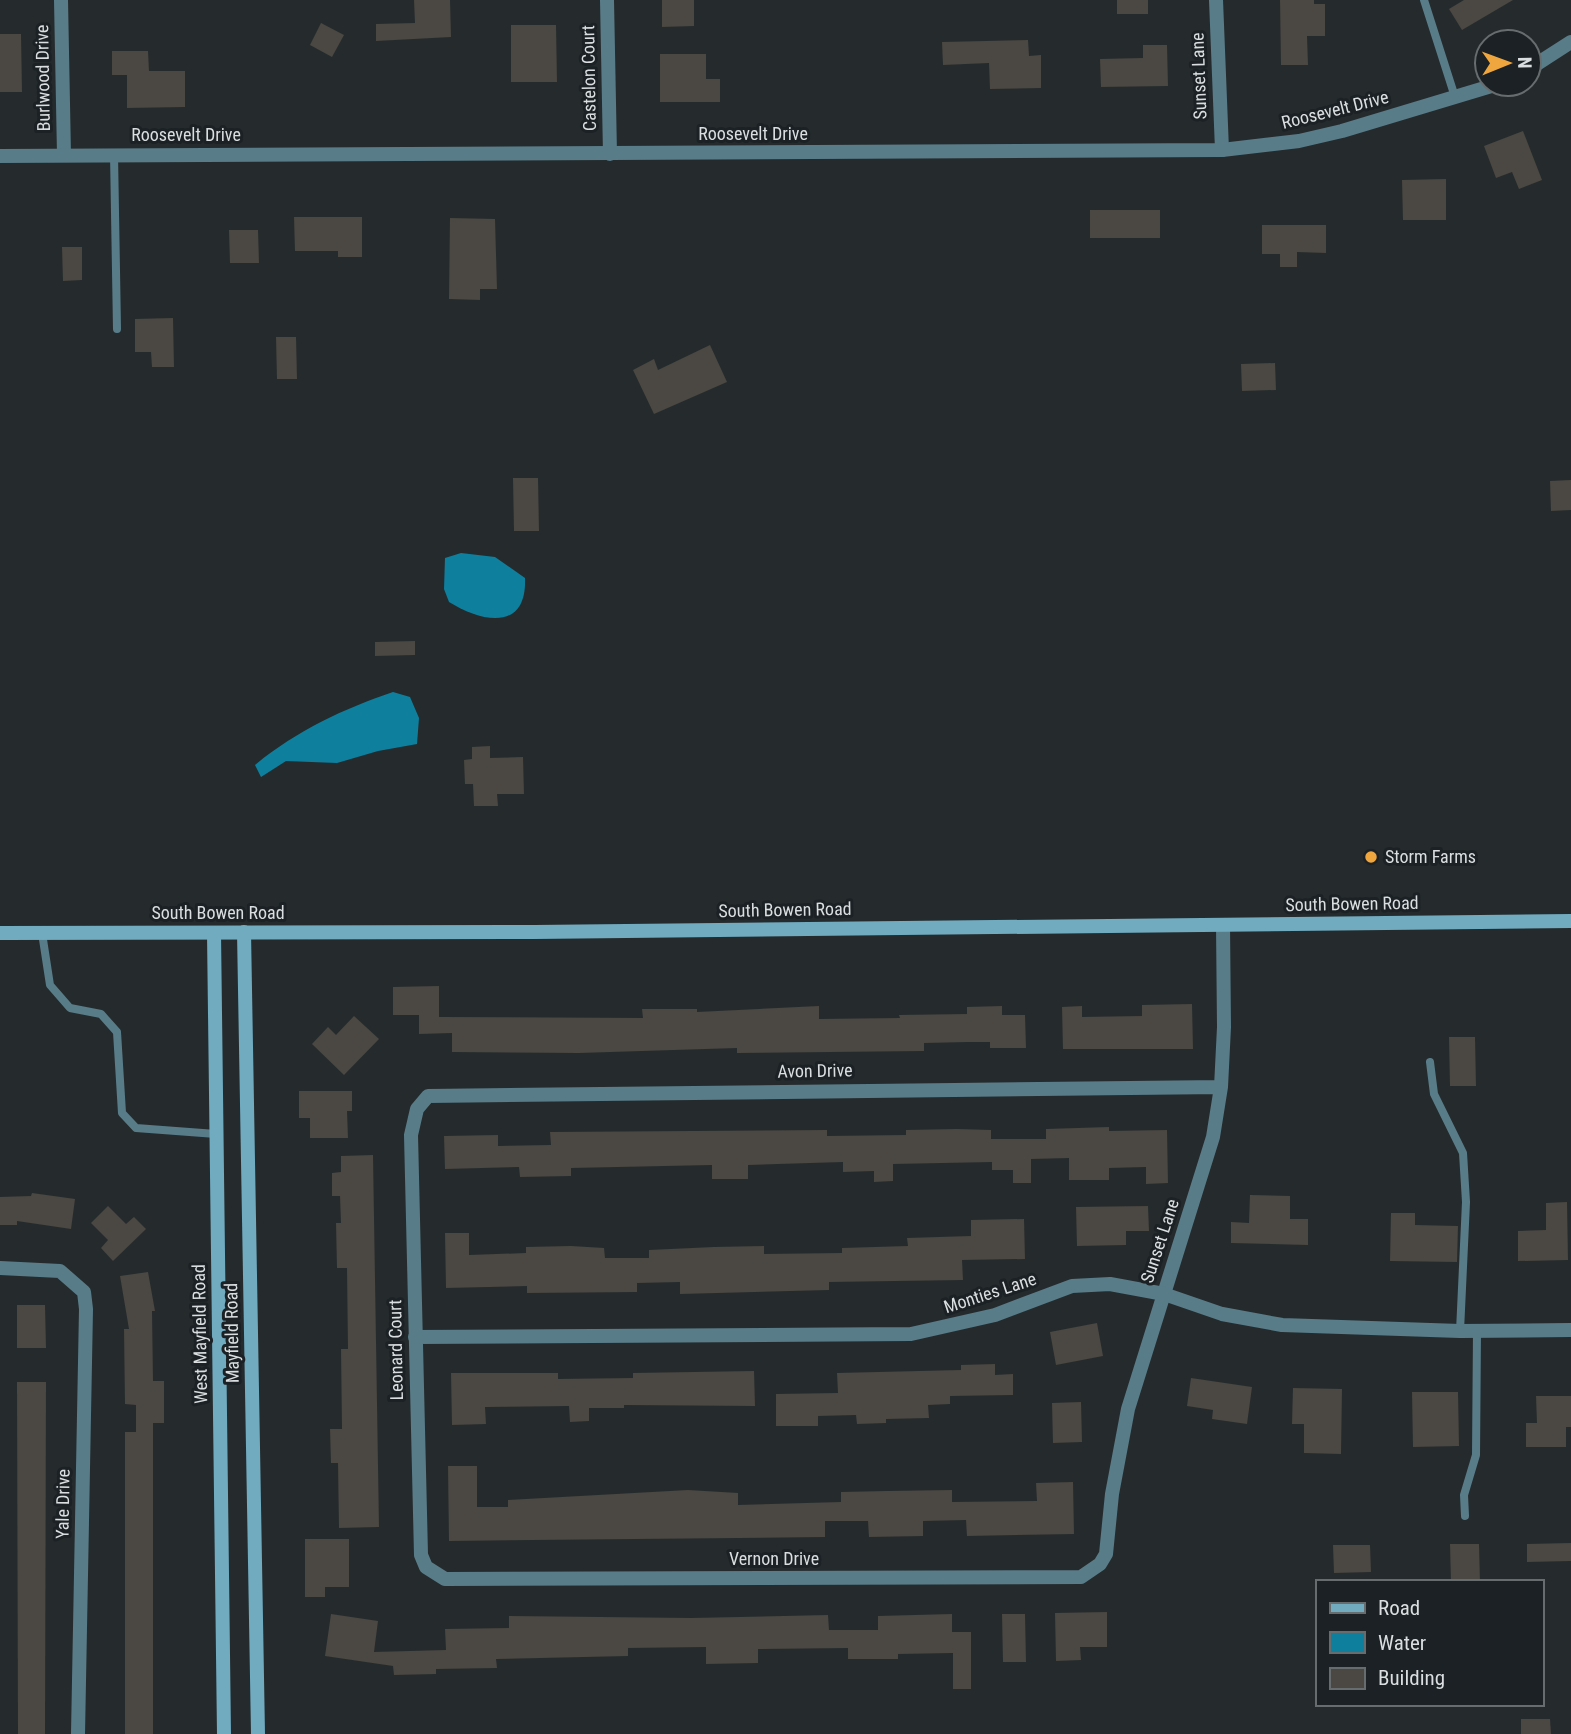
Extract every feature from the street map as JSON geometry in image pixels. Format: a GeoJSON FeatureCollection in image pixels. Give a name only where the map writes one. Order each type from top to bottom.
{"type":"FeatureCollection","features":[{"type":"Feature","properties":{"kind":"main road","name":"South Bowen Road"},"geometry":{"type":"LineString","coordinates":[[0,933],[1571,921]]}},
{"type":"Feature","properties":{"kind":"main road","name":"Mayfield Road"},"geometry":{"type":"LineString","coordinates":[[244,932],[258,1734]]}},
{"type":"Feature","properties":{"kind":"main road","name":"West Mayfield Road"},"geometry":{"type":"LineString","coordinates":[[214,933],[224,1734]]}},
{"type":"Feature","properties":{"kind":"street","name":"Burlwood Drive"},"geometry":{"type":"LineString","coordinates":[[61,0],[64,155]]}},
{"type":"Feature","properties":{"kind":"street","name":"Castelon Court"},"geometry":{"type":"LineString","coordinates":[[607,0],[610,154]]}},
{"type":"Feature","properties":{"kind":"street","name":"Sunset Lane"},"geometry":{"type":"LineString","coordinates":[[1216,0],[1222,150]]}},
{"type":"Feature","properties":{"kind":"street"},"geometry":{"type":"LineString","coordinates":[[1543,60],[1571,42]]}},
{"type":"Feature","properties":{"kind":"street","name":"Roosevelt Drive"},"geometry":{"type":"LineString","coordinates":[[0,156],[1222,150],[1321,136],[1473,92]]}},
{"type":"Feature","properties":{"kind":"street","name":"Sunset Lane"},"geometry":{"type":"LineString","coordinates":[[1100,1564],[1106,1554],[1112,1494],[1128,1409],[1213,1137],[1221,1087],[1223,925]]}},
{"type":"Feature","properties":{"kind":"street","name":"Avon Drive"},"geometry":{"type":"LineString","coordinates":[[417,1109],[428,1096],[439,1094],[1221,1087]]}},
{"type":"Feature","properties":{"kind":"street","name":"Leonard Court"},"geometry":{"type":"LineString","coordinates":[[417,1109],[411,1135],[421,1555],[426,1567],[445,1579]]}},
{"type":"Feature","properties":{"kind":"street","name":"Yale Drive"},"geometry":{"type":"LineString","coordinates":[[0,1268],[60,1271],[84,1292],[86,1309],[78,1734]]}},
{"type":"Feature","properties":{"kind":"street","name":"Monties Lane"},"geometry":{"type":"LineString","coordinates":[[415,1337],[911,1334],[995,1315],[1072,1286],[1110,1284],[1164,1294],[1222,1314],[1282,1325],[1460,1331],[1571,1330]]}},
{"type":"Feature","properties":{"kind":"street","name":"Vernon Drive"},"geometry":{"type":"LineString","coordinates":[[445,1579],[1081,1577],[1100,1564]]}},
{"type":"Feature","properties":{"kind":"lane"},"geometry":{"type":"LineString","coordinates":[[1424,0],[1455,97]]}},
{"type":"Feature","properties":{"kind":"lane"},"geometry":{"type":"LineString","coordinates":[[114,154],[117,329]]}},
{"type":"Feature","properties":{"kind":"lane"},"geometry":{"type":"LineString","coordinates":[[42,933],[50,985],[70,1008],[101,1014],[117,1032],[122,1113],[136,1128],[216,1134]]}},
{"type":"Feature","properties":{"kind":"lane"},"geometry":{"type":"LineString","coordinates":[[1430,1062],[1434,1094],[1463,1153],[1466,1202],[1460,1331]]}},
{"type":"Feature","properties":{"kind":"lane"},"geometry":{"type":"LineString","coordinates":[[1465,1516],[1464,1495],[1476,1455],[1477,1331]]}},
{"type":"Feature","properties":{"kind":"water"},"geometry":{"type":"Polygon","coordinates":[[[461,553],[495,557],[525,578],[524,595],[519,607],[511,614],[489,618],[475,615],[449,602],[444,589],[445,558],[461,553]]]}},
{"type":"Feature","properties":{"kind":"water"},"geometry":{"type":"Polygon","coordinates":[[[393,692],[410,697],[419,718],[417,744],[378,751],[337,763],[286,761],[261,777],[255,765],[303,731],[393,692]]]}},
{"type":"Feature","properties":{"kind":"building"},"geometry":{"type":"Polygon","coordinates":[[[414,0],[450,0],[451,37],[376,41],[376,24],[415,23],[414,0]]]}},
{"type":"Feature","properties":{"kind":"building"},"geometry":{"type":"Polygon","coordinates":[[[662,0],[694,0],[694,26],[662,27],[662,0]]]}},
{"type":"Feature","properties":{"kind":"building"},"geometry":{"type":"Polygon","coordinates":[[[1117,0],[1148,0],[1148,14],[1117,14],[1117,0]]]}},
{"type":"Feature","properties":{"kind":"building"},"geometry":{"type":"Polygon","coordinates":[[[1280,0],[1314,0],[1314,4],[1325,4],[1325,36],[1307,36],[1308,65],[1281,65],[1280,0]]]}},
{"type":"Feature","properties":{"kind":"building"},"geometry":{"type":"Polygon","coordinates":[[[1464,0],[1513,0],[1462,30],[1449,9],[1464,0]]]}},
{"type":"Feature","properties":{"kind":"building"},"geometry":{"type":"Polygon","coordinates":[[[321,23],[344,35],[332,57],[310,45],[321,23]]]}},
{"type":"Feature","properties":{"kind":"building"},"geometry":{"type":"Polygon","coordinates":[[[511,25],[556,25],[557,82],[511,82],[511,25]]]}},
{"type":"Feature","properties":{"kind":"building"},"geometry":{"type":"Polygon","coordinates":[[[0,34],[21,34],[22,92],[0,92],[0,34]]]}},
{"type":"Feature","properties":{"kind":"building"},"geometry":{"type":"Polygon","coordinates":[[[1028,40],[1029,56],[1041,55],[1041,88],[990,89],[989,63],[943,65],[942,42],[1028,40]]]}},
{"type":"Feature","properties":{"kind":"building"},"geometry":{"type":"Polygon","coordinates":[[[1143,45],[1167,45],[1168,86],[1101,87],[1100,59],[1143,58],[1143,45]]]}},
{"type":"Feature","properties":{"kind":"building"},"geometry":{"type":"Polygon","coordinates":[[[112,51],[148,51],[149,71],[185,71],[185,107],[127,108],[127,75],[112,75],[112,51]]]}},
{"type":"Feature","properties":{"kind":"building"},"geometry":{"type":"Polygon","coordinates":[[[660,54],[706,54],[706,79],[720,79],[720,102],[660,102],[660,54]]]}},
{"type":"Feature","properties":{"kind":"building"},"geometry":{"type":"Polygon","coordinates":[[[1523,131],[1542,180],[1519,189],[1512,172],[1496,178],[1484,146],[1523,131]]]}},
{"type":"Feature","properties":{"kind":"building"},"geometry":{"type":"Polygon","coordinates":[[[1446,179],[1446,220],[1403,220],[1402,180],[1446,179]]]}},
{"type":"Feature","properties":{"kind":"building"},"geometry":{"type":"Polygon","coordinates":[[[1090,210],[1160,210],[1160,238],[1090,238],[1090,210]]]}},
{"type":"Feature","properties":{"kind":"building"},"geometry":{"type":"Polygon","coordinates":[[[294,217],[362,217],[362,257],[338,257],[338,251],[295,251],[294,217]]]}},
{"type":"Feature","properties":{"kind":"building"},"geometry":{"type":"Polygon","coordinates":[[[450,218],[495,219],[497,289],[480,289],[480,300],[449,299],[450,218]]]}},
{"type":"Feature","properties":{"kind":"building"},"geometry":{"type":"Polygon","coordinates":[[[1262,225],[1326,225],[1326,253],[1297,252],[1297,267],[1280,267],[1280,254],[1262,254],[1262,225]]]}},
{"type":"Feature","properties":{"kind":"building"},"geometry":{"type":"Polygon","coordinates":[[[229,230],[258,230],[259,263],[230,263],[229,230]]]}},
{"type":"Feature","properties":{"kind":"building"},"geometry":{"type":"Polygon","coordinates":[[[62,247],[82,247],[82,280],[63,281],[62,247]]]}},
{"type":"Feature","properties":{"kind":"building"},"geometry":{"type":"Polygon","coordinates":[[[173,318],[174,367],[152,367],[151,352],[135,352],[135,319],[173,318]]]}},
{"type":"Feature","properties":{"kind":"building"},"geometry":{"type":"Polygon","coordinates":[[[276,337],[296,337],[297,379],[277,379],[276,337]]]}},
{"type":"Feature","properties":{"kind":"building"},"geometry":{"type":"Polygon","coordinates":[[[710,345],[727,382],[654,414],[633,370],[654,359],[658,370],[710,345]]]}},
{"type":"Feature","properties":{"kind":"building"},"geometry":{"type":"Polygon","coordinates":[[[1275,363],[1276,390],[1242,391],[1241,364],[1275,363]]]}},
{"type":"Feature","properties":{"kind":"building"},"geometry":{"type":"Polygon","coordinates":[[[513,478],[538,478],[539,531],[514,531],[513,478]]]}},
{"type":"Feature","properties":{"kind":"building"},"geometry":{"type":"Polygon","coordinates":[[[1571,480],[1571,510],[1551,511],[1550,481],[1571,480]]]}},
{"type":"Feature","properties":{"kind":"building"},"geometry":{"type":"Polygon","coordinates":[[[415,641],[415,655],[375,656],[375,642],[415,641]]]}},
{"type":"Feature","properties":{"kind":"building"},"geometry":{"type":"Polygon","coordinates":[[[490,746],[490,758],[523,757],[524,794],[497,794],[498,806],[474,806],[473,784],[465,784],[464,760],[472,759],[472,747],[490,746]]]}},
{"type":"Feature","properties":{"kind":"building"},"geometry":{"type":"Polygon","coordinates":[[[439,986],[439,1017],[643,1018],[642,1009],[697,1009],[697,1012],[819,1006],[819,1019],[900,1018],[899,1015],[967,1014],[967,1007],[1002,1006],[1002,1015],[1025,1015],[1026,1048],[990,1048],[990,1042],[968,1042],[924,1043],[924,1051],[737,1053],[737,1048],[579,1053],[452,1052],[452,1033],[419,1034],[419,1015],[393,1015],[393,987],[439,986]]]}},
{"type":"Feature","properties":{"kind":"building"},"geometry":{"type":"Polygon","coordinates":[[[1192,1004],[1193,1049],[1063,1049],[1062,1007],[1082,1006],[1082,1017],[1142,1016],[1142,1005],[1192,1004]]]}},
{"type":"Feature","properties":{"kind":"building"},"geometry":{"type":"Polygon","coordinates":[[[354,1016],[379,1039],[344,1075],[312,1044],[328,1027],[336,1035],[354,1016]]]}},
{"type":"Feature","properties":{"kind":"building"},"geometry":{"type":"Polygon","coordinates":[[[1449,1037],[1475,1037],[1476,1086],[1450,1086],[1449,1037]]]}},
{"type":"Feature","properties":{"kind":"building"},"geometry":{"type":"Polygon","coordinates":[[[299,1091],[352,1091],[352,1111],[347,1111],[348,1138],[310,1138],[310,1118],[299,1118],[299,1091]]]}},
{"type":"Feature","properties":{"kind":"building"},"geometry":{"type":"Polygon","coordinates":[[[1109,1127],[1109,1131],[1167,1130],[1168,1183],[1146,1184],[1146,1167],[1109,1168],[1109,1180],[1069,1180],[1069,1158],[1031,1159],[1031,1183],[1013,1183],[1013,1170],[992,1170],[992,1162],[893,1164],[893,1181],[874,1182],[874,1171],[843,1172],[843,1162],[748,1165],[748,1179],[712,1179],[712,1165],[571,1168],[571,1176],[520,1177],[519,1167],[445,1169],[444,1136],[498,1135],[498,1146],[551,1145],[550,1132],[827,1130],[827,1136],[906,1135],[906,1130],[957,1129],[991,1130],[991,1139],[1046,1139],[1046,1129],[1109,1127]]]}},
{"type":"Feature","properties":{"kind":"building"},"geometry":{"type":"Polygon","coordinates":[[[373,1155],[379,1527],[339,1528],[338,1463],[331,1463],[330,1429],[342,1429],[341,1349],[348,1349],[347,1268],[337,1268],[336,1223],[341,1223],[340,1196],[332,1196],[332,1173],[341,1172],[341,1156],[373,1155]]]}},
{"type":"Feature","properties":{"kind":"building"},"geometry":{"type":"Polygon","coordinates":[[[32,1193],[75,1199],[71,1229],[17,1221],[17,1225],[0,1225],[0,1197],[31,1196],[32,1193]]]}},
{"type":"Feature","properties":{"kind":"building"},"geometry":{"type":"Polygon","coordinates":[[[1250,1195],[1290,1196],[1290,1219],[1308,1219],[1308,1245],[1231,1243],[1231,1222],[1249,1223],[1250,1195]]]}},
{"type":"Feature","properties":{"kind":"building"},"geometry":{"type":"Polygon","coordinates":[[[1567,1202],[1568,1260],[1518,1261],[1518,1231],[1546,1230],[1546,1203],[1567,1202]]]}},
{"type":"Feature","properties":{"kind":"building"},"geometry":{"type":"Polygon","coordinates":[[[108,1206],[126,1224],[134,1217],[146,1229],[113,1261],[101,1248],[108,1240],[91,1223],[108,1206]]]}},
{"type":"Feature","properties":{"kind":"building"},"geometry":{"type":"Polygon","coordinates":[[[1148,1206],[1149,1231],[1126,1231],[1126,1245],[1077,1246],[1076,1207],[1148,1206]]]}},
{"type":"Feature","properties":{"kind":"building"},"geometry":{"type":"Polygon","coordinates":[[[1391,1213],[1415,1213],[1415,1225],[1458,1226],[1457,1262],[1390,1261],[1391,1213]]]}},
{"type":"Feature","properties":{"kind":"building"},"geometry":{"type":"Polygon","coordinates":[[[1024,1219],[1025,1259],[962,1260],[963,1280],[829,1282],[829,1290],[680,1294],[680,1282],[637,1283],[637,1292],[527,1293],[527,1286],[446,1288],[445,1233],[469,1233],[469,1255],[526,1253],[526,1247],[571,1246],[604,1248],[605,1258],[649,1258],[649,1250],[714,1247],[764,1246],[764,1254],[842,1253],[842,1248],[908,1246],[907,1238],[971,1236],[971,1220],[1024,1219]]]}},
{"type":"Feature","properties":{"kind":"building"},"geometry":{"type":"Polygon","coordinates":[[[148,1272],[155,1311],[152,1311],[153,1381],[164,1381],[164,1423],[153,1423],[153,1734],[125,1734],[125,1432],[136,1432],[136,1405],[125,1404],[124,1329],[129,1329],[120,1276],[148,1272]]]}},
{"type":"Feature","properties":{"kind":"building"},"geometry":{"type":"Polygon","coordinates":[[[17,1305],[45,1305],[46,1348],[17,1348],[17,1305]]]}},
{"type":"Feature","properties":{"kind":"building"},"geometry":{"type":"Polygon","coordinates":[[[1097,1323],[1103,1356],[1056,1365],[1050,1332],[1097,1323]]]}},
{"type":"Feature","properties":{"kind":"building"},"geometry":{"type":"Polygon","coordinates":[[[995,1364],[995,1375],[1013,1374],[1013,1395],[950,1396],[950,1404],[928,1405],[929,1418],[886,1419],[886,1423],[857,1424],[856,1415],[818,1416],[818,1426],[776,1426],[776,1394],[838,1393],[837,1373],[961,1370],[961,1365],[995,1364]]]}},
{"type":"Feature","properties":{"kind":"building"},"geometry":{"type":"Polygon","coordinates":[[[754,1371],[755,1406],[624,1405],[624,1408],[589,1408],[589,1421],[570,1422],[569,1406],[485,1407],[486,1424],[452,1425],[451,1373],[558,1373],[558,1379],[633,1378],[633,1373],[754,1371]]]}},
{"type":"Feature","properties":{"kind":"building"},"geometry":{"type":"Polygon","coordinates":[[[1191,1378],[1252,1387],[1247,1424],[1212,1419],[1213,1410],[1187,1406],[1191,1378]]]}},
{"type":"Feature","properties":{"kind":"building"},"geometry":{"type":"Polygon","coordinates":[[[17,1382],[46,1382],[45,1734],[18,1734],[17,1382]]]}},
{"type":"Feature","properties":{"kind":"building"},"geometry":{"type":"Polygon","coordinates":[[[1293,1388],[1342,1389],[1341,1454],[1304,1453],[1304,1424],[1292,1424],[1293,1388]]]}},
{"type":"Feature","properties":{"kind":"building"},"geometry":{"type":"Polygon","coordinates":[[[1412,1392],[1458,1392],[1459,1446],[1413,1447],[1412,1392]]]}},
{"type":"Feature","properties":{"kind":"building"},"geometry":{"type":"Polygon","coordinates":[[[1536,1396],[1571,1396],[1571,1427],[1566,1427],[1566,1447],[1526,1447],[1526,1423],[1537,1423],[1536,1396]]]}},
{"type":"Feature","properties":{"kind":"building"},"geometry":{"type":"Polygon","coordinates":[[[1081,1402],[1082,1442],[1053,1443],[1052,1403],[1081,1402]]]}},
{"type":"Feature","properties":{"kind":"building"},"geometry":{"type":"Polygon","coordinates":[[[448,1466],[477,1466],[477,1507],[508,1507],[508,1500],[688,1490],[738,1493],[738,1505],[841,1502],[841,1492],[952,1490],[952,1502],[1037,1501],[1036,1483],[1073,1482],[1074,1534],[967,1536],[966,1520],[923,1521],[923,1536],[869,1537],[868,1521],[825,1521],[825,1537],[449,1541],[448,1466]]]}},
{"type":"Feature","properties":{"kind":"building"},"geometry":{"type":"Polygon","coordinates":[[[305,1539],[349,1539],[349,1587],[325,1587],[325,1597],[305,1597],[305,1539]]]}},
{"type":"Feature","properties":{"kind":"building"},"geometry":{"type":"Polygon","coordinates":[[[1571,1543],[1571,1561],[1527,1562],[1527,1544],[1571,1543]]]}},
{"type":"Feature","properties":{"kind":"building"},"geometry":{"type":"Polygon","coordinates":[[[1450,1544],[1479,1544],[1480,1580],[1451,1580],[1450,1544]]]}},
{"type":"Feature","properties":{"kind":"building"},"geometry":{"type":"Polygon","coordinates":[[[1333,1545],[1370,1545],[1371,1572],[1334,1573],[1333,1545]]]}},
{"type":"Feature","properties":{"kind":"building"},"geometry":{"type":"Polygon","coordinates":[[[1107,1612],[1107,1647],[1080,1647],[1081,1660],[1056,1661],[1055,1613],[1107,1612]]]}},
{"type":"Feature","properties":{"kind":"building"},"geometry":{"type":"Polygon","coordinates":[[[331,1614],[378,1621],[374,1652],[446,1650],[445,1629],[509,1628],[509,1616],[691,1618],[828,1615],[829,1630],[878,1630],[878,1616],[952,1614],[952,1632],[971,1632],[971,1689],[953,1689],[953,1653],[898,1654],[898,1659],[848,1659],[848,1648],[758,1649],[758,1663],[706,1664],[706,1647],[628,1648],[628,1656],[496,1659],[497,1668],[436,1669],[436,1674],[394,1675],[393,1666],[325,1656],[331,1614]]]}},
{"type":"Feature","properties":{"kind":"building"},"geometry":{"type":"Polygon","coordinates":[[[1002,1614],[1025,1614],[1026,1662],[1003,1662],[1002,1614]]]}},
{"type":"Feature","properties":{"kind":"building"},"geometry":{"type":"Polygon","coordinates":[[[1521,1719],[1550,1719],[1551,1734],[1521,1734],[1521,1719]]]}},
{"type":"Feature","properties":{"kind":"place","name":"Storm Farms"},"geometry":{"type":"Point","coordinates":[1371,857]}}]}
